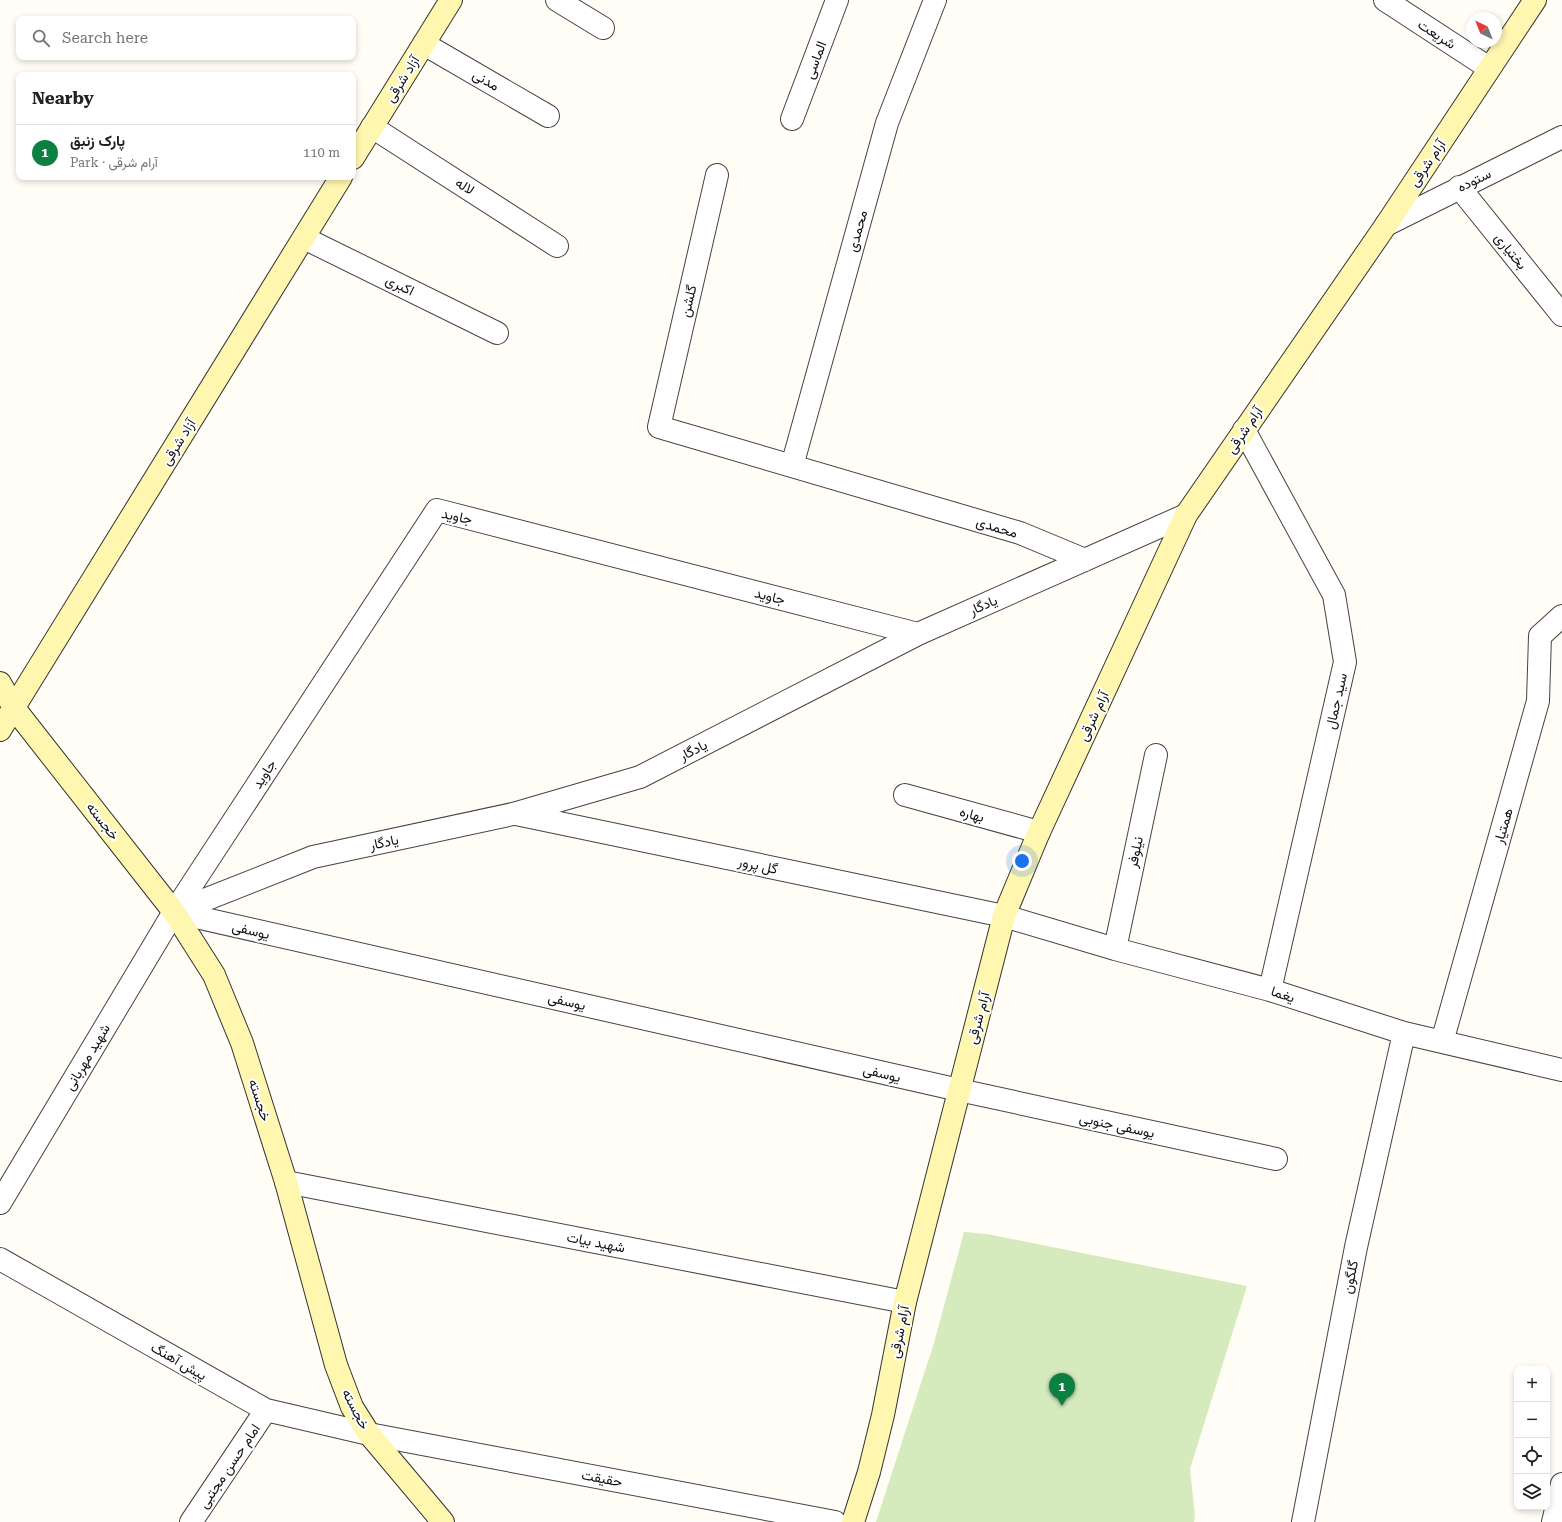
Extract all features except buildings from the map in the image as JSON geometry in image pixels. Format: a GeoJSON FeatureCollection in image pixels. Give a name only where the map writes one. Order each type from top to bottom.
{"type":"FeatureCollection","features":[{"type":"Feature","properties":{"kind":"street","name":"آزاد شرقی"},"geometry":{"type":"LineString","coordinates":[[356,153],[451,0]]}},
{"type":"Feature","properties":{"kind":"street"},"geometry":{"type":"LineString","coordinates":[[557,0],[603,28]]}},
{"type":"Feature","properties":{"kind":"street","name":"الماسی"},"geometry":{"type":"LineString","coordinates":[[792,119],[837,0]]}},
{"type":"Feature","properties":{"kind":"street","name":"محمدی"},"geometry":{"type":"LineString","coordinates":[[792,466],[887,123],[935,0]]}},
{"type":"Feature","properties":{"kind":"street","name":"شریعت"},"geometry":{"type":"LineString","coordinates":[[1385,0],[1490,68]]}},
{"type":"Feature","properties":{"kind":"street","name":"آرام شرقی"},"geometry":{"type":"LineString","coordinates":[[853,1522],[870,1472],[883,1415],[905,1302],[1004,916],[1039,832],[1186,515],[1386,225],[1535,0]]}},
{"type":"Feature","properties":{"kind":"street","name":"مدنی"},"geometry":{"type":"LineString","coordinates":[[424,44],[548,116]]}},
{"type":"Feature","properties":{"kind":"street","name":"لاله"},"geometry":{"type":"LineString","coordinates":[[372,127],[557,246]]}},
{"type":"Feature","properties":{"kind":"street","name":"ستوده"},"geometry":{"type":"LineString","coordinates":[[1386,225],[1459,187],[1562,137]]}},
{"type":"Feature","properties":{"kind":"street","name":"گلشن"},"geometry":{"type":"LineString","coordinates":[[658,428],[717,175]]}},
{"type":"Feature","properties":{"kind":"street","name":"آزاد شرقی"},"geometry":{"type":"LineString","coordinates":[[0,730],[339,180]]}},
{"type":"Feature","properties":{"kind":"street","name":"بختیاری"},"geometry":{"type":"LineString","coordinates":[[1459,187],[1562,315]]}},
{"type":"Feature","properties":{"kind":"street","name":"اکبری"},"geometry":{"type":"LineString","coordinates":[[304,238],[497,333]]}},
{"type":"Feature","properties":{"kind":"street","name":"محمدی"},"geometry":{"type":"LineString","coordinates":[[658,428],[1020,533],[1085,560]]}},
{"type":"Feature","properties":{"kind":"street","name":"سید جمال"},"geometry":{"type":"LineString","coordinates":[[1244,430],[1334,594],[1345,662],[1270,990]]}},
{"type":"Feature","properties":{"kind":"street","name":"جاوید"},"geometry":{"type":"LineString","coordinates":[[174,912],[437,510],[918,634]]}},
{"type":"Feature","properties":{"kind":"street","name":"یادگار"},"geometry":{"type":"LineString","coordinates":[[174,912],[313,857],[513,814],[640,777],[918,634],[1186,515]]}},
{"type":"Feature","properties":{"kind":"street","name":"همتیار"},"geometry":{"type":"LineString","coordinates":[[1442,1042],[1538,700],[1540,636],[1562,616]]}},
{"type":"Feature","properties":{"kind":"street","name":"خجسته"},"geometry":{"type":"LineString","coordinates":[[0,683],[14,708],[174,912],[214,975],[242,1043],[286,1182],[336,1365],[352,1407],[369,1434],[443,1522]]}},
{"type":"Feature","properties":{"kind":"street","name":"نیلوفر"},"geometry":{"type":"LineString","coordinates":[[1115,948],[1156,756]]}},
{"type":"Feature","properties":{"kind":"street","name":"بهاره"},"geometry":{"type":"LineString","coordinates":[[905,796],[1039,832]]}},
{"type":"Feature","properties":{"kind":"street","name":"گل پرور"},"geometry":{"type":"LineString","coordinates":[[513,814],[1004,916]]}},
{"type":"Feature","properties":{"kind":"street","name":"یوسفی"},"geometry":{"type":"LineString","coordinates":[[174,912],[959,1090]]}},
{"type":"Feature","properties":{"kind":"street","name":"شهید مهربانی"},"geometry":{"type":"LineString","coordinates":[[0,1203],[174,912]]}},
{"type":"Feature","properties":{"kind":"street","name":"یغما"},"geometry":{"type":"LineString","coordinates":[[1004,916],[1270,990],[1404,1033],[1562,1070]]}},
{"type":"Feature","properties":{"kind":"street","name":"گلگون"},"geometry":{"type":"LineString","coordinates":[[1303,1522],[1356,1247],[1404,1033]]}},
{"type":"Feature","properties":{"kind":"street","name":"یوسفی جنوبی"},"geometry":{"type":"LineString","coordinates":[[959,1090],[1276,1159]]}},
{"type":"Feature","properties":{"kind":"street","name":"شهید بیات"},"geometry":{"type":"LineString","coordinates":[[286,1182],[905,1302]]}},
{"type":"Feature","properties":{"kind":"street","name":"پیش آهنگ"},"geometry":{"type":"LineString","coordinates":[[0,1259],[266,1410],[369,1434]]}},
{"type":"Feature","properties":{"kind":"street","name":"امام حسن مجتبی"},"geometry":{"type":"LineString","coordinates":[[191,1522],[266,1410]]}},
{"type":"Feature","properties":{"kind":"street","name":"حقیقت"},"geometry":{"type":"LineString","coordinates":[[369,1434],[835,1522]]}},
{"type":"Feature","properties":{"kind":"street"},"geometry":{"type":"LineString","coordinates":[[1553,1522],[1562,1484]]}},
{"type":"Feature","properties":{"kind":"green space"},"geometry":{"type":"Polygon","coordinates":[[[964,1232],[987,1234],[1247,1286],[1190,1469],[1195,1516],[1194,1522],[876,1522],[934,1343],[964,1232]]]}},
{"type":"Feature","properties":{"kind":"place","name":"پارک زنبق"},"geometry":{"type":"Point","coordinates":[1062,1406]}}]}
